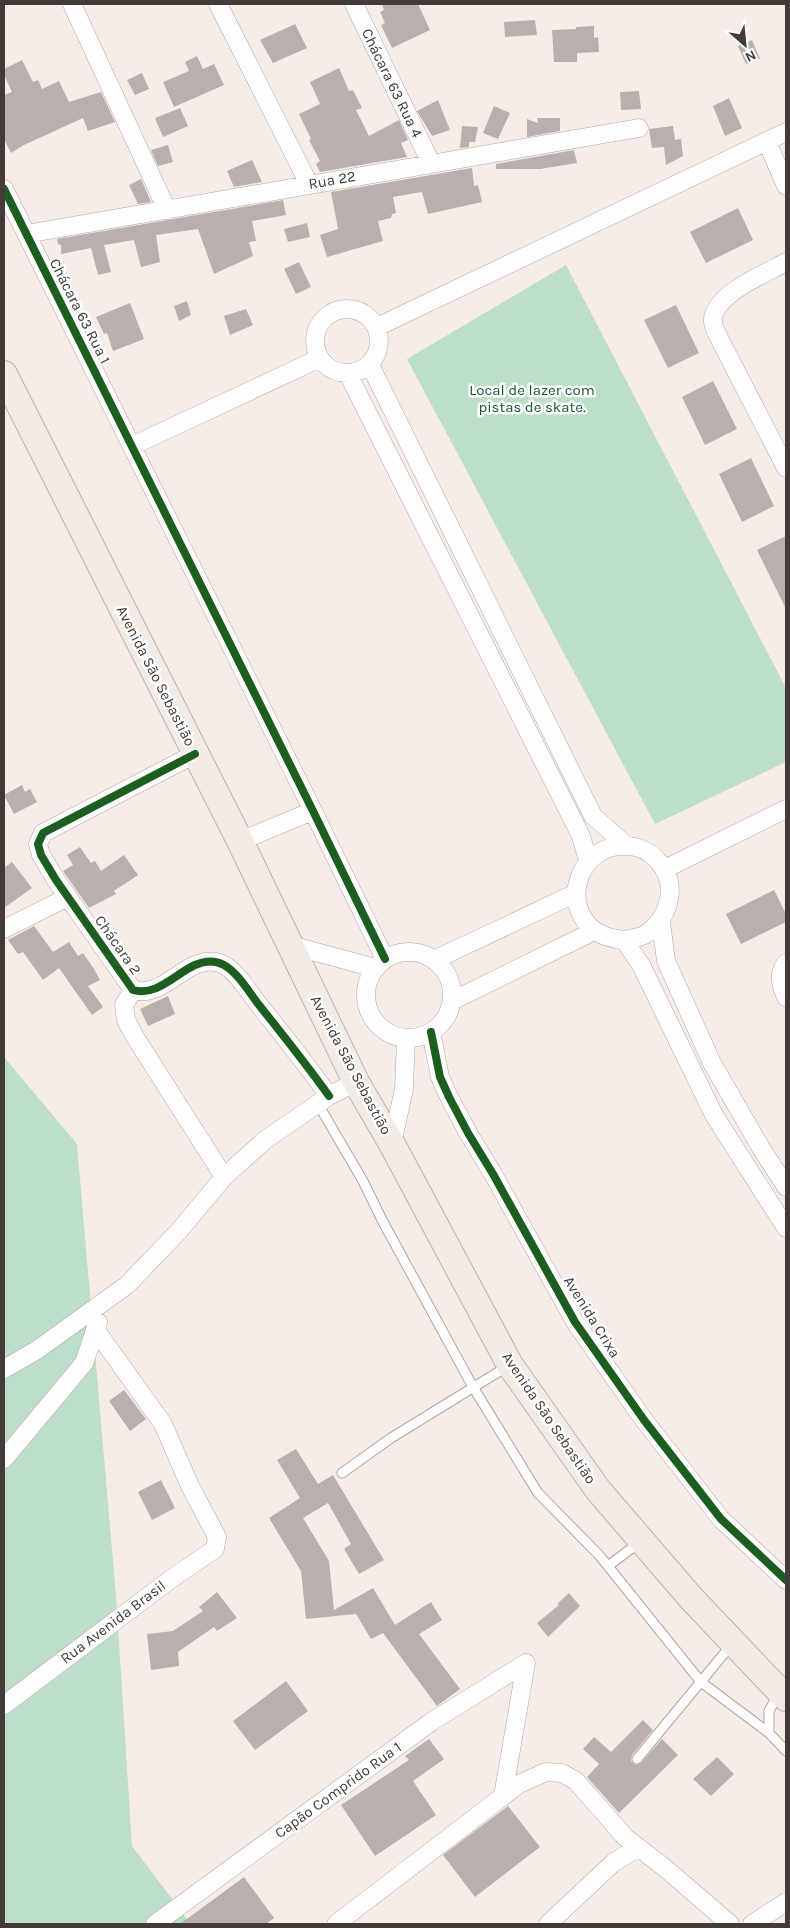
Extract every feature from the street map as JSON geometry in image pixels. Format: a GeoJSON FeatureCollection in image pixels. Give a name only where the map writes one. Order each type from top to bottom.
{"type":"FeatureCollection","features":[{"type":"Feature","properties":{"kind":"main road","name":"Avenida São Sebastião"},"geometry":{"type":"LineString","coordinates":[[4,374],[240,841],[356,1082],[392,1144],[510,1365],[598,1490],[691,1598],[783,1695]]}},
{"type":"Feature","properties":{"kind":"street"},"geometry":{"type":"LineString","coordinates":[[72,4],[167,210]]}},
{"type":"Feature","properties":{"kind":"street"},"geometry":{"type":"LineString","coordinates":[[218,4],[309,184]]}},
{"type":"Feature","properties":{"kind":"street","name":"Chácara 63 Rua 4"},"geometry":{"type":"LineString","coordinates":[[354,4],[430,163]]}},
{"type":"Feature","properties":{"kind":"street","name":"Rua 22"},"geometry":{"type":"LineString","coordinates":[[26,234],[639,128]]}},
{"type":"Feature","properties":{"kind":"street"},"geometry":{"type":"LineString","coordinates":[[377,327],[786,132]]}},
{"type":"Feature","properties":{"kind":"street"},"geometry":{"type":"LineString","coordinates":[[766,142],[786,186]]}},
{"type":"Feature","properties":{"kind":"street","name":"Chácara 63 Rua 1"},"geometry":{"type":"LineString","coordinates":[[4,189],[313,811],[380,964]]}},
{"type":"Feature","properties":{"kind":"street"},"geometry":{"type":"LineString","coordinates":[[786,262],[728,294],[717,308],[713,322],[720,340],[786,468]]}},
{"type":"Feature","properties":{"kind":"street"},"geometry":{"type":"LineString","coordinates":[[348,309],[365,314],[377,327],[380,340],[377,354],[370,365],[348,374],[331,371],[318,358],[313,342],[318,325],[331,312],[348,309]]}},
{"type":"Feature","properties":{"kind":"street"},"geometry":{"type":"LineString","coordinates":[[132,446],[318,358]]}},
{"type":"Feature","properties":{"kind":"street"},"geometry":{"type":"LineString","coordinates":[[370,365],[593,816],[627,846]]}},
{"type":"Feature","properties":{"kind":"street"},"geometry":{"type":"LineString","coordinates":[[348,374],[582,836],[588,861]]}},
{"type":"Feature","properties":{"kind":"street","name":"Chácara 2"},"geometry":{"type":"LineString","coordinates":[[195,754],[43,833],[38,844],[41,855],[133,990],[146,992],[195,965],[205,962],[212,961],[222,964],[244,986],[309,1066],[324,1100]]}},
{"type":"Feature","properties":{"kind":"street"},"geometry":{"type":"LineString","coordinates":[[665,869],[786,809]]}},
{"type":"Feature","properties":{"kind":"street"},"geometry":{"type":"LineString","coordinates":[[240,841],[313,811]]}},
{"type":"Feature","properties":{"kind":"street"},"geometry":{"type":"LineString","coordinates":[[627,846],[638,848],[658,860],[665,869],[670,887],[669,905],[661,922],[645,935],[624,940],[608,938],[594,931],[581,914],[576,893],[579,876],[588,861],[599,852],[612,847],[627,846]]}},
{"type":"Feature","properties":{"kind":"street"},"geometry":{"type":"LineString","coordinates":[[434,960],[576,893]]}},
{"type":"Feature","properties":{"kind":"street"},"geometry":{"type":"LineString","coordinates":[[4,930],[68,897]]}},
{"type":"Feature","properties":{"kind":"street"},"geometry":{"type":"LineString","coordinates":[[661,922],[666,961],[712,1063],[786,1187]]}},
{"type":"Feature","properties":{"kind":"street"},"geometry":{"type":"LineString","coordinates":[[452,1001],[594,931]]}},
{"type":"Feature","properties":{"kind":"street"},"geometry":{"type":"LineString","coordinates":[[624,940],[641,965],[714,1115],[786,1228]]}},
{"type":"Feature","properties":{"kind":"street"},"geometry":{"type":"LineString","coordinates":[[290,945],[380,964]]}},
{"type":"Feature","properties":{"kind":"street"},"geometry":{"type":"LineString","coordinates":[[401,953],[418,953],[434,960],[449,978],[452,989],[452,1001],[445,1019],[431,1032],[419,1037],[406,1039],[393,1036],[381,1029],[372,1019],[365,993],[368,980],[380,964],[401,953]]}},
{"type":"Feature","properties":{"kind":"street"},"geometry":{"type":"LineString","coordinates":[[786,962],[780,973],[782,989],[786,997]]}},
{"type":"Feature","properties":{"kind":"street"},"geometry":{"type":"LineString","coordinates":[[133,990],[124,1005],[126,1020],[224,1177]]}},
{"type":"Feature","properties":{"kind":"street","name":"Avenida Crixa"},"geometry":{"type":"LineString","coordinates":[[431,1032],[440,1076],[449,1097],[575,1322],[644,1420],[721,1520],[786,1580]]}},
{"type":"Feature","properties":{"kind":"street"},"geometry":{"type":"LineString","coordinates":[[392,1144],[404,1089],[406,1039]]}},
{"type":"Feature","properties":{"kind":"street"},"geometry":{"type":"LineString","coordinates":[[4,1369],[36,1350],[127,1286],[224,1177],[265,1140],[324,1100],[356,1082]]}},
{"type":"Feature","properties":{"kind":"street"},"geometry":{"type":"LineString","coordinates":[[4,1459],[84,1363],[104,1302]]}},
{"type":"Feature","properties":{"kind":"street","name":"Rua Avenida Brasil"},"geometry":{"type":"LineString","coordinates":[[4,1706],[171,1579],[214,1549],[218,1537],[190,1486],[163,1424],[95,1329]]}},
{"type":"Feature","properties":{"kind":"street","name":"Capão Comprido Rua 1"},"geometry":{"type":"LineString","coordinates":[[155,1924],[431,1722],[526,1663],[503,1796]]}},
{"type":"Feature","properties":{"kind":"street"},"geometry":{"type":"LineString","coordinates":[[336,1924],[519,1784],[537,1774],[546,1772],[562,1773],[576,1781],[625,1837],[665,1868],[730,1924]]}},
{"type":"Feature","properties":{"kind":"street"},"geometry":{"type":"LineString","coordinates":[[548,1924],[613,1863],[638,1848]]}},
{"type":"Feature","properties":{"kind":"street"},"geometry":{"type":"LineString","coordinates":[[752,1924],[786,1902]]}},
{"type":"Feature","properties":{"kind":"lane"},"geometry":{"type":"LineString","coordinates":[[324,1100],[382,1220],[473,1387],[538,1493],[608,1566],[701,1682],[769,1733],[786,1751]]}},
{"type":"Feature","properties":{"kind":"lane"},"geometry":{"type":"LineString","coordinates":[[342,1473],[391,1438],[510,1365]]}},
{"type":"Feature","properties":{"kind":"lane"},"geometry":{"type":"LineString","coordinates":[[608,1566],[641,1540]]}},
{"type":"Feature","properties":{"kind":"lane"},"geometry":{"type":"LineString","coordinates":[[637,1759],[733,1642]]}},
{"type":"Feature","properties":{"kind":"lane"},"geometry":{"type":"LineString","coordinates":[[769,1733],[769,1711],[783,1695]]}},
{"type":"Feature","properties":{"kind":"green space","name":"Local de lazer com pistas de skate."},"geometry":{"type":"Polygon","coordinates":[[[566,265],[786,688],[786,762],[655,824],[407,359],[566,265]]]}},
{"type":"Feature","properties":{"kind":"green space"},"geometry":{"type":"Polygon","coordinates":[[[4,1057],[77,1144],[116,1596],[132,1846],[191,1924],[4,1924],[4,1057]]]}},
{"type":"Feature","properties":{"kind":"building"},"geometry":{"type":"Polygon","coordinates":[[[382,4],[418,4],[430,30],[392,48],[381,25],[385,23],[380,12],[384,10],[382,4]]]}},
{"type":"Feature","properties":{"kind":"building"},"geometry":{"type":"Polygon","coordinates":[[[535,20],[537,35],[505,37],[504,22],[535,20]]]}},
{"type":"Feature","properties":{"kind":"building"},"geometry":{"type":"Polygon","coordinates":[[[295,24],[307,48],[273,63],[260,40],[295,24]]]}},
{"type":"Feature","properties":{"kind":"building"},"geometry":{"type":"Polygon","coordinates":[[[594,26],[594,38],[598,37],[599,52],[577,53],[577,62],[554,62],[552,30],[594,26]]]}},
{"type":"Feature","properties":{"kind":"building"},"geometry":{"type":"Polygon","coordinates":[[[752,40],[760,59],[746,64],[738,46],[752,40]]]}},
{"type":"Feature","properties":{"kind":"building"},"geometry":{"type":"Polygon","coordinates":[[[197,56],[203,69],[214,64],[224,85],[174,107],[163,82],[189,71],[185,62],[197,56]]]}},
{"type":"Feature","properties":{"kind":"building"},"geometry":{"type":"Polygon","coordinates":[[[22,60],[33,82],[38,80],[42,89],[59,81],[69,102],[101,92],[115,122],[88,131],[83,118],[24,145],[11,153],[4,139],[4,95],[12,92],[4,75],[4,69],[22,60]]]}},
{"type":"Feature","properties":{"kind":"building"},"geometry":{"type":"Polygon","coordinates":[[[339,68],[349,91],[353,90],[362,108],[356,110],[369,136],[399,120],[408,140],[401,143],[407,157],[320,172],[316,164],[320,161],[299,114],[320,104],[310,82],[339,68]]]}},
{"type":"Feature","properties":{"kind":"building"},"geometry":{"type":"Polygon","coordinates":[[[142,73],[149,89],[135,95],[127,80],[142,73]]]}},
{"type":"Feature","properties":{"kind":"building"},"geometry":{"type":"Polygon","coordinates":[[[639,91],[641,109],[621,110],[620,92],[639,91]]]}},
{"type":"Feature","properties":{"kind":"building"},"geometry":{"type":"Polygon","coordinates":[[[729,98],[742,128],[725,136],[713,106],[729,98]]]}},
{"type":"Feature","properties":{"kind":"building"},"geometry":{"type":"Polygon","coordinates":[[[438,100],[450,130],[432,136],[417,111],[438,100]]]}},
{"type":"Feature","properties":{"kind":"building"},"geometry":{"type":"Polygon","coordinates":[[[494,106],[510,113],[498,139],[483,133],[494,106]]]}},
{"type":"Feature","properties":{"kind":"building"},"geometry":{"type":"Polygon","coordinates":[[[180,108],[188,126],[163,137],[155,118],[180,108]]]}},
{"type":"Feature","properties":{"kind":"building"},"geometry":{"type":"Polygon","coordinates":[[[537,118],[560,118],[560,131],[527,137],[527,119],[538,123],[537,118]]]}},
{"type":"Feature","properties":{"kind":"building"},"geometry":{"type":"Polygon","coordinates":[[[462,126],[478,127],[475,142],[469,142],[469,147],[460,148],[462,126]]]}},
{"type":"Feature","properties":{"kind":"building"},"geometry":{"type":"Polygon","coordinates":[[[673,126],[675,140],[681,139],[683,156],[666,165],[664,147],[652,148],[649,129],[673,126]]]}},
{"type":"Feature","properties":{"kind":"building"},"geometry":{"type":"Polygon","coordinates":[[[168,145],[173,162],[158,166],[151,150],[168,145]]]}},
{"type":"Feature","properties":{"kind":"building"},"geometry":{"type":"Polygon","coordinates":[[[574,150],[577,163],[540,169],[496,169],[496,164],[574,150]]]}},
{"type":"Feature","properties":{"kind":"building"},"geometry":{"type":"Polygon","coordinates":[[[252,160],[262,182],[234,187],[227,171],[252,160]]]}},
{"type":"Feature","properties":{"kind":"building"},"geometry":{"type":"Polygon","coordinates":[[[472,168],[474,186],[478,185],[482,202],[428,214],[422,192],[393,197],[396,213],[392,214],[391,218],[378,221],[383,241],[327,257],[320,235],[338,229],[331,192],[472,168]]]}},
{"type":"Feature","properties":{"kind":"building"},"geometry":{"type":"Polygon","coordinates":[[[141,179],[151,202],[138,204],[129,185],[141,179]]]}},
{"type":"Feature","properties":{"kind":"building"},"geometry":{"type":"Polygon","coordinates":[[[283,200],[286,215],[252,221],[256,241],[249,242],[253,256],[214,274],[198,229],[156,235],[160,262],[141,267],[134,240],[104,245],[111,272],[98,275],[91,248],[61,254],[61,245],[58,244],[57,239],[283,200]]]}},
{"type":"Feature","properties":{"kind":"building"},"geometry":{"type":"Polygon","coordinates":[[[738,208],[753,240],[706,263],[690,232],[738,208]]]}},
{"type":"Feature","properties":{"kind":"building"},"geometry":{"type":"Polygon","coordinates":[[[307,223],[310,237],[288,242],[284,229],[307,223]]]}},
{"type":"Feature","properties":{"kind":"building"},"geometry":{"type":"Polygon","coordinates":[[[299,262],[311,287],[296,294],[284,269],[299,262]]]}},
{"type":"Feature","properties":{"kind":"building"},"geometry":{"type":"Polygon","coordinates":[[[187,301],[191,315],[179,321],[174,306],[187,301]]]}},
{"type":"Feature","properties":{"kind":"building"},"geometry":{"type":"Polygon","coordinates":[[[130,303],[144,339],[113,351],[107,333],[104,334],[96,317],[130,303]]]}},
{"type":"Feature","properties":{"kind":"building"},"geometry":{"type":"Polygon","coordinates":[[[676,305],[699,353],[668,368],[644,320],[676,305]]]}},
{"type":"Feature","properties":{"kind":"building"},"geometry":{"type":"Polygon","coordinates":[[[246,309],[253,325],[230,335],[224,316],[246,309]]]}},
{"type":"Feature","properties":{"kind":"building"},"geometry":{"type":"Polygon","coordinates":[[[713,381],[737,429],[705,445],[682,397],[713,381]]]}},
{"type":"Feature","properties":{"kind":"building"},"geometry":{"type":"Polygon","coordinates":[[[751,458],[774,506],[742,522],[719,474],[751,458]]]}},
{"type":"Feature","properties":{"kind":"building"},"geometry":{"type":"Polygon","coordinates":[[[786,536],[786,609],[757,550],[786,536]]]}},
{"type":"Feature","properties":{"kind":"building"},"geometry":{"type":"Polygon","coordinates":[[[22,785],[25,792],[30,789],[37,802],[14,814],[4,795],[22,785]]]}},
{"type":"Feature","properties":{"kind":"building"},"geometry":{"type":"Polygon","coordinates":[[[80,847],[91,863],[95,861],[101,871],[124,855],[138,875],[114,891],[116,894],[89,908],[63,871],[73,865],[67,855],[80,847]]]}},
{"type":"Feature","properties":{"kind":"building"},"geometry":{"type":"Polygon","coordinates":[[[12,862],[32,888],[4,908],[4,868],[12,862]]]}},
{"type":"Feature","properties":{"kind":"building"},"geometry":{"type":"Polygon","coordinates":[[[774,890],[786,914],[786,922],[741,944],[726,914],[774,890]]]}},
{"type":"Feature","properties":{"kind":"building"},"geometry":{"type":"Polygon","coordinates":[[[34,926],[53,952],[69,942],[78,956],[83,953],[100,980],[88,986],[103,1007],[92,1015],[59,968],[43,980],[23,952],[18,954],[8,940],[34,926]]]}},
{"type":"Feature","properties":{"kind":"building"},"geometry":{"type":"Polygon","coordinates":[[[168,996],[175,1014],[148,1026],[140,1009],[168,996]]]}},
{"type":"Feature","properties":{"kind":"building"},"geometry":{"type":"Polygon","coordinates":[[[124,1390],[146,1419],[130,1431],[109,1401],[124,1390]]]}},
{"type":"Feature","properties":{"kind":"building"},"geometry":{"type":"Polygon","coordinates":[[[296,1449],[318,1484],[333,1475],[384,1560],[359,1574],[344,1549],[351,1544],[328,1503],[303,1518],[329,1561],[334,1610],[373,1588],[395,1625],[431,1602],[442,1620],[419,1634],[460,1689],[437,1706],[383,1633],[371,1639],[356,1614],[306,1619],[301,1571],[269,1518],[300,1498],[277,1460],[296,1449]]]}},
{"type":"Feature","properties":{"kind":"building"},"geometry":{"type":"Polygon","coordinates":[[[161,1480],[175,1508],[152,1520],[138,1492],[161,1480]]]}},
{"type":"Feature","properties":{"kind":"building"},"geometry":{"type":"Polygon","coordinates":[[[217,1592],[237,1618],[217,1631],[214,1627],[178,1652],[179,1666],[151,1670],[147,1634],[173,1631],[203,1611],[199,1607],[217,1592]]]}},
{"type":"Feature","properties":{"kind":"building"},"geometry":{"type":"Polygon","coordinates":[[[569,1593],[580,1606],[548,1637],[537,1623],[559,1605],[557,1604],[569,1593]]]}},
{"type":"Feature","properties":{"kind":"building"},"geometry":{"type":"Polygon","coordinates":[[[286,1681],[308,1711],[255,1750],[233,1721],[286,1681]]]}},
{"type":"Feature","properties":{"kind":"building"},"geometry":{"type":"Polygon","coordinates":[[[643,1720],[653,1730],[632,1755],[631,1761],[633,1763],[636,1765],[641,1763],[662,1739],[678,1755],[619,1813],[587,1777],[599,1764],[583,1749],[594,1737],[611,1752],[643,1720]]]}},
{"type":"Feature","properties":{"kind":"building"},"geometry":{"type":"Polygon","coordinates":[[[429,1739],[444,1759],[413,1781],[436,1815],[375,1856],[341,1805],[409,1760],[405,1756],[429,1739]]]}},
{"type":"Feature","properties":{"kind":"building"},"geometry":{"type":"Polygon","coordinates":[[[717,1757],[734,1774],[711,1796],[693,1779],[717,1757]]]}},
{"type":"Feature","properties":{"kind":"building"},"geometry":{"type":"Polygon","coordinates":[[[508,1806],[540,1847],[475,1897],[443,1855],[508,1806]]]}},
{"type":"Feature","properties":{"kind":"building"},"geometry":{"type":"Polygon","coordinates":[[[244,1877],[274,1918],[266,1924],[180,1924],[244,1877]]]}},
{"type":"Feature","properties":{"kind":"cycle path"},"geometry":{"type":"LineString","coordinates":[[4,189],[385,959]]}},
{"type":"Feature","properties":{"kind":"cycle path"},"geometry":{"type":"LineString","coordinates":[[195,754],[43,833],[38,844],[41,855],[56,880],[133,990],[141,991],[157,988],[195,965],[210,962],[221,963],[229,968],[243,983],[329,1096]]}},
{"type":"Feature","properties":{"kind":"cycle path"},"geometry":{"type":"LineString","coordinates":[[431,1032],[440,1077],[449,1097],[575,1322],[644,1420],[721,1519],[786,1580]]}}]}
